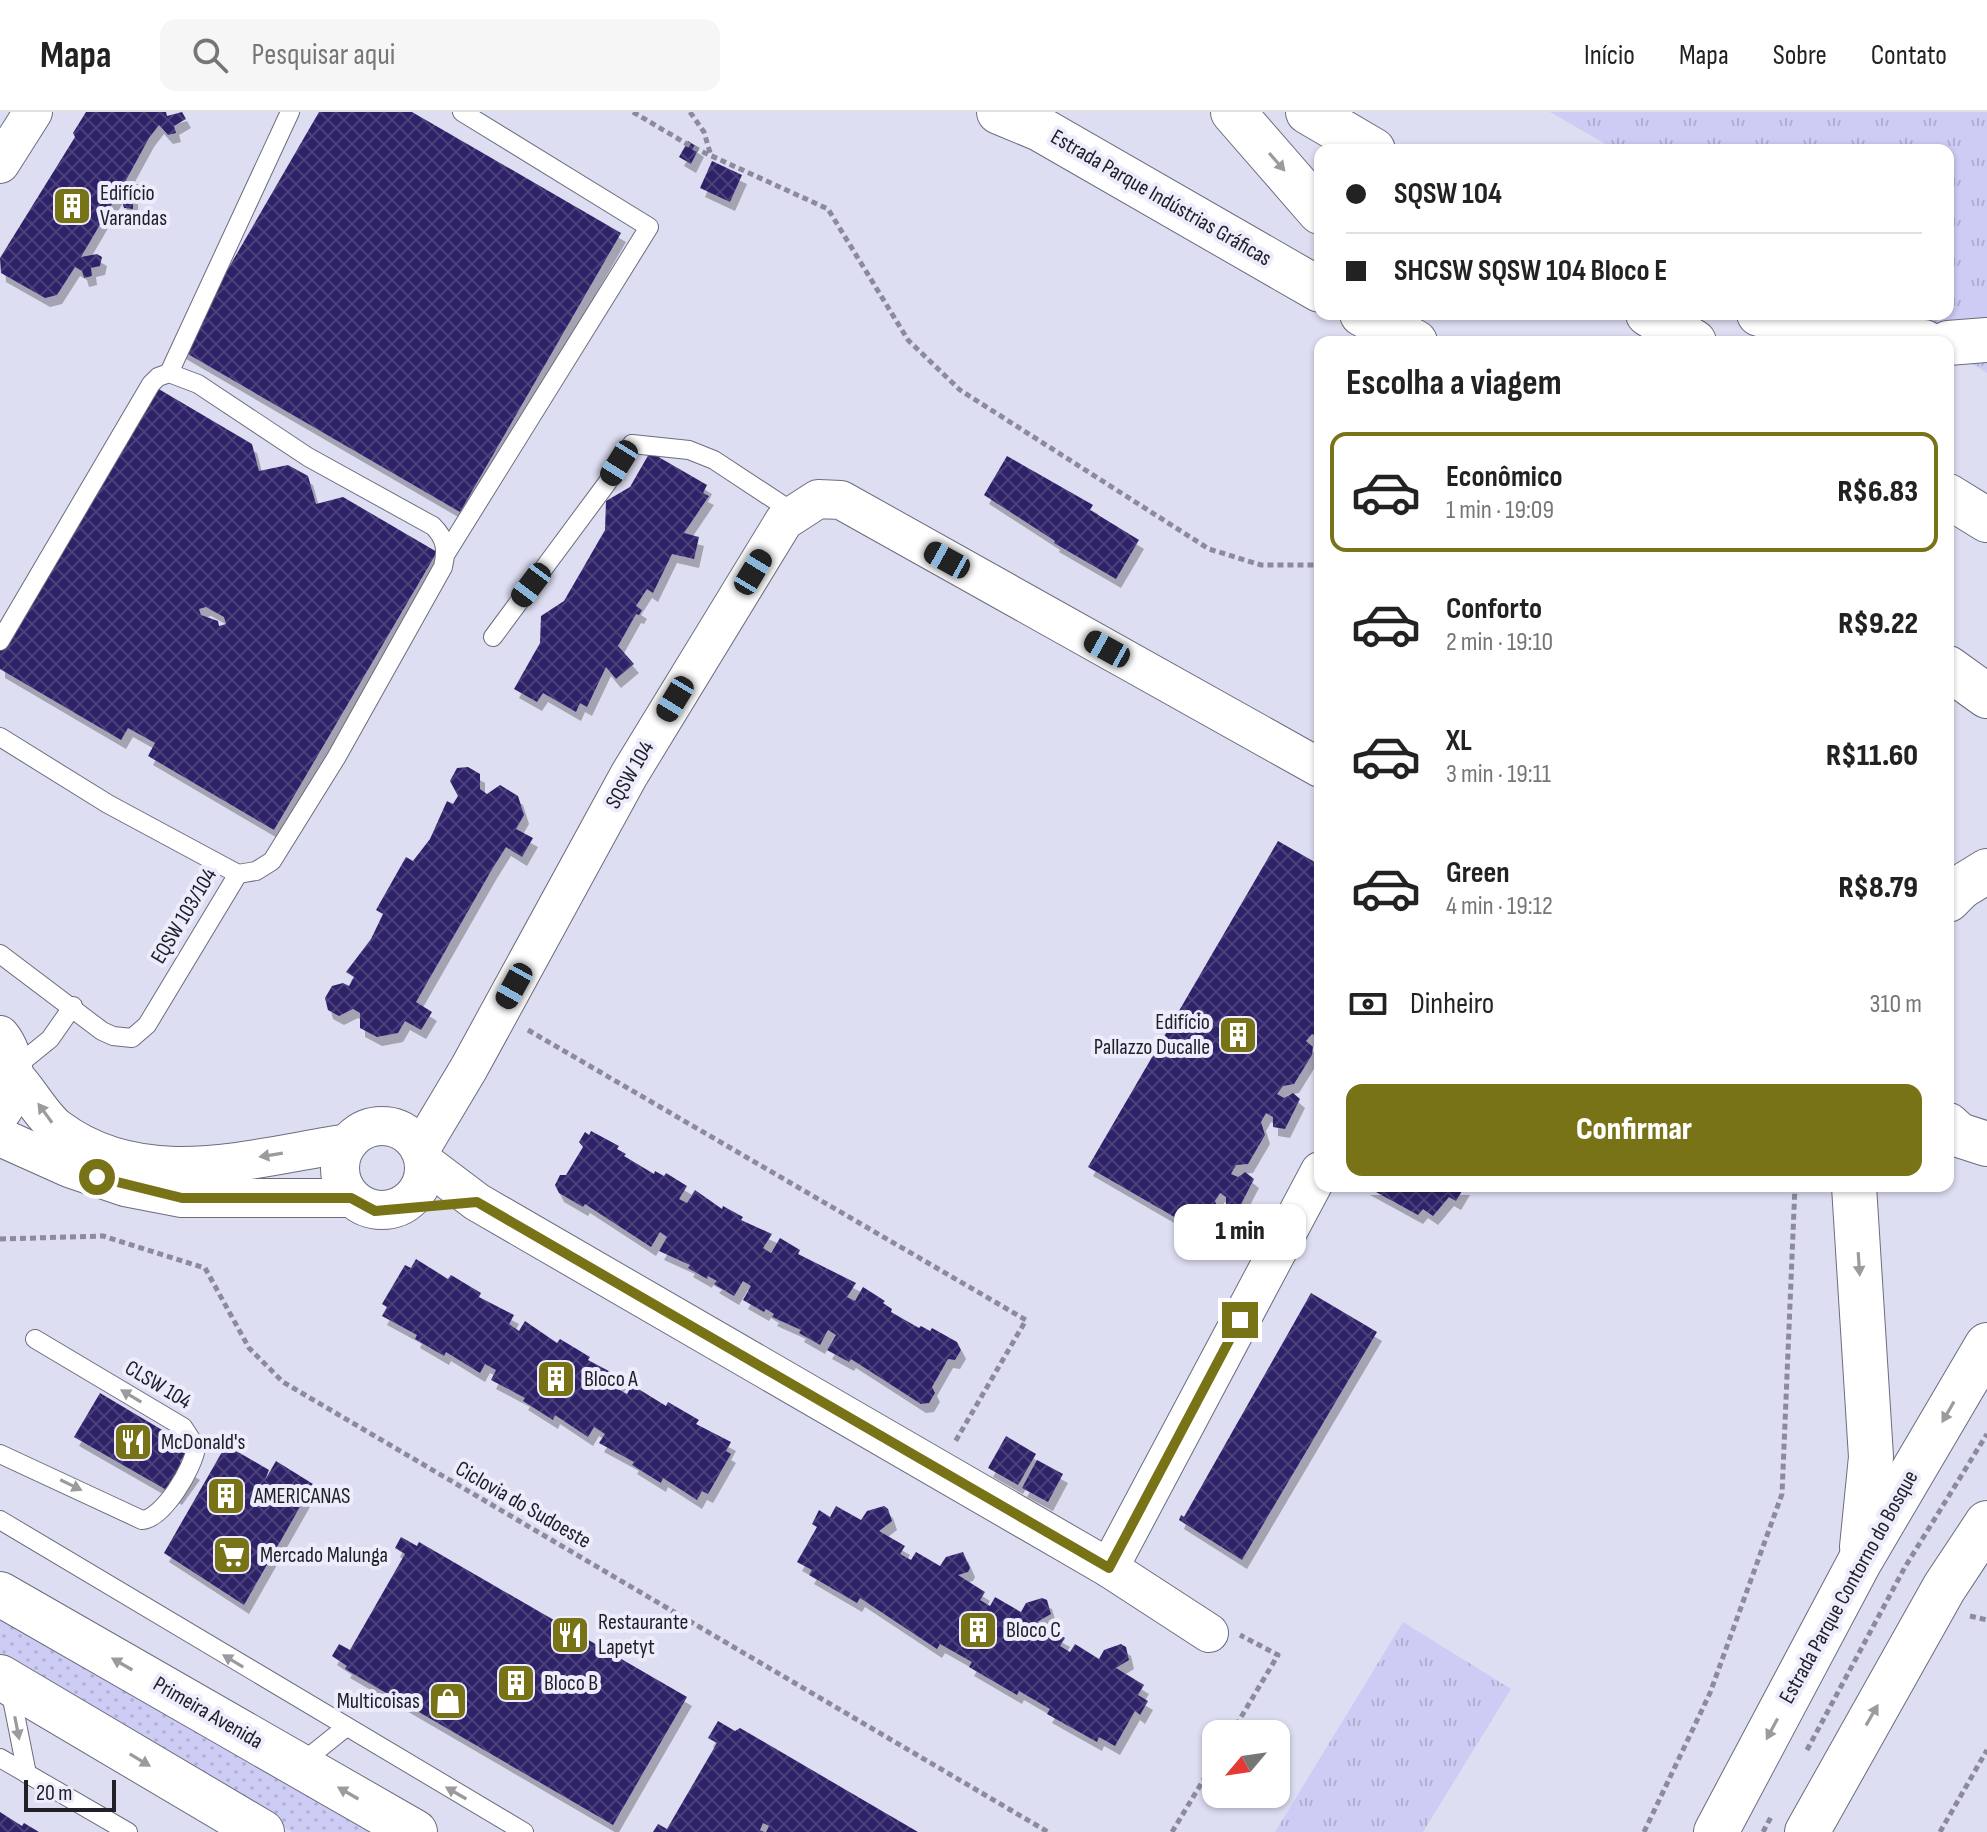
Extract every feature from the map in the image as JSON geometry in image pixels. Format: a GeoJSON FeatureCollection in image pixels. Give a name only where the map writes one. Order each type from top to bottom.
{"type":"FeatureCollection","features":[{"type":"Feature","properties":{"kind":"main road","name":"Estrada Parque Indústrias Gráficas"},"geometry":{"type":"LineString","coordinates":[[999,112],[1040,129],[1314,287]]}},
{"type":"Feature","properties":{"kind":"main road"},"geometry":{"type":"LineString","coordinates":[[1233,112],[1314,205]]}},
{"type":"Feature","properties":{"kind":"main road"},"geometry":{"type":"LineString","coordinates":[[1308,112],[1363,144]]}},
{"type":"Feature","properties":{"kind":"main road"},"geometry":{"type":"LineString","coordinates":[[1373,320],[1404,336]]}},
{"type":"Feature","properties":{"kind":"main road"},"geometry":{"type":"LineString","coordinates":[[1414,320],[1428,336]]}},
{"type":"Feature","properties":{"kind":"main road"},"geometry":{"type":"LineString","coordinates":[[1658,320],[1684,336]]}},
{"type":"Feature","properties":{"kind":"main road"},"geometry":{"type":"LineString","coordinates":[[1782,320],[1842,336]]}},
{"type":"Feature","properties":{"kind":"main road"},"geometry":{"type":"LineString","coordinates":[[1954,343],[1987,340]]}},
{"type":"Feature","properties":{"kind":"main road"},"geometry":{"type":"LineString","coordinates":[[1954,500],[1987,520]]}},
{"type":"Feature","properties":{"kind":"main road"},"geometry":{"type":"LineString","coordinates":[[1954,672],[1987,696]]}},
{"type":"Feature","properties":{"kind":"main road"},"geometry":{"type":"LineString","coordinates":[[1954,894],[1987,871]]}},
{"type":"Feature","properties":{"kind":"main road"},"geometry":{"type":"LineString","coordinates":[[1954,1130],[1987,1144]]}},
{"type":"Feature","properties":{"kind":"main road"},"geometry":{"type":"LineString","coordinates":[[1854,1192],[1871,1457],[1860,1561]]}},
{"type":"Feature","properties":{"kind":"main road","name":"Estrada Parque Contorno do Bosque"},"geometry":{"type":"LineString","coordinates":[[1716,1832],[1860,1561],[1987,1345]]}},
{"type":"Feature","properties":{"kind":"main road"},"geometry":{"type":"LineString","coordinates":[[1792,1818],[1987,1523]]}},
{"type":"Feature","properties":{"kind":"main road"},"geometry":{"type":"LineString","coordinates":[[1944,1588],[1987,1559]]}},
{"type":"Feature","properties":{"kind":"main road","name":"Primeira Avenida"},"geometry":{"type":"LineString","coordinates":[[0,1594],[415,1832]]}},
{"type":"Feature","properties":{"kind":"main road"},"geometry":{"type":"LineString","coordinates":[[4,1680],[262,1832]]}},
{"type":"Feature","properties":{"kind":"street"},"geometry":{"type":"LineString","coordinates":[[0,164],[33,112]]}},
{"type":"Feature","properties":{"kind":"street"},"geometry":{"type":"LineString","coordinates":[[793,512],[818,499],[841,500],[1314,765]]}},
{"type":"Feature","properties":{"kind":"street","name":"SQSW 104"},"geometry":{"type":"LineString","coordinates":[[412,1146],[469,1068],[629,775],[784,521],[793,512]]}},
{"type":"Feature","properties":{"kind":"street"},"geometry":{"type":"LineString","coordinates":[[0,1114],[12,1093],[9,1060]]}},
{"type":"Feature","properties":{"kind":"street"},"geometry":{"type":"LineString","coordinates":[[9,1060],[56,1127],[128,1175],[182,1198],[351,1198]]}},
{"type":"Feature","properties":{"kind":"street"},"geometry":{"type":"LineString","coordinates":[[0,1137],[69,1168],[128,1175],[348,1143],[367,1128],[412,1146],[477,1202],[1109,1568],[1209,1633]]}},
{"type":"Feature","properties":{"kind":"street"},"geometry":{"type":"LineString","coordinates":[[348,1143],[340,1165],[344,1188],[351,1198],[375,1211],[477,1202]]}},
{"type":"Feature","properties":{"kind":"street"},"geometry":{"type":"LineString","coordinates":[[400,1207],[417,1193],[412,1146]]}},
{"type":"Feature","properties":{"kind":"street"},"geometry":{"type":"LineString","coordinates":[[1109,1568],[1314,1181]]}},
{"type":"Feature","properties":{"kind":"lane"},"geometry":{"type":"LineString","coordinates":[[169,373],[290,112]]}},
{"type":"Feature","properties":{"kind":"lane"},"geometry":{"type":"LineString","coordinates":[[238,874],[256,871],[272,861],[336,758],[443,567],[447,552],[649,227],[462,112]]}},
{"type":"Feature","properties":{"kind":"lane"},"geometry":{"type":"LineString","coordinates":[[0,641],[151,384],[169,373],[198,384],[308,457],[433,526],[441,534],[447,552]]}},
{"type":"Feature","properties":{"kind":"lane"},"geometry":{"type":"LineString","coordinates":[[493,637],[607,483],[632,444],[689,450],[714,460],[793,512]]}},
{"type":"Feature","properties":{"kind":"lane","name":"EQSW 103/104"},"geometry":{"type":"LineString","coordinates":[[0,737],[108,804],[238,874],[147,1025],[132,1038],[113,1036],[0,954]]}},
{"type":"Feature","properties":{"kind":"lane"},"geometry":{"type":"LineString","coordinates":[[9,1060],[50,1039],[73,1006]]}},
{"type":"Feature","properties":{"kind":"lane","name":"CLSW 104"},"geometry":{"type":"LineString","coordinates":[[0,1454],[142,1520],[160,1514],[194,1461],[196,1447],[183,1427],[35,1339]]}},
{"type":"Feature","properties":{"kind":"lane"},"geometry":{"type":"LineString","coordinates":[[0,1520],[524,1832]]}},
{"type":"Feature","properties":{"kind":"lane"},"geometry":{"type":"LineString","coordinates":[[4,1680],[27,1774]]}},
{"type":"Feature","properties":{"kind":"lane"},"geometry":{"type":"LineString","coordinates":[[299,1764],[345,1728]]}},
{"type":"Feature","properties":{"kind":"lane"},"geometry":{"type":"LineString","coordinates":[[0,1758],[128,1832]]}},
{"type":"Feature","properties":{"kind":"path"},"geometry":{"type":"LineString","coordinates":[[633,112],[711,156],[828,209],[908,340],[960,390],[1209,549],[1261,565],[1314,565]]}},
{"type":"Feature","properties":{"kind":"path"},"geometry":{"type":"LineString","coordinates":[[690,112],[704,132],[711,156]]}},
{"type":"Feature","properties":{"kind":"path"},"geometry":{"type":"LineString","coordinates":[[499,1013],[1026,1320],[939,1469]]}},
{"type":"Feature","properties":{"kind":"path"},"geometry":{"type":"LineString","coordinates":[[1644,1832],[1710,1693],[1782,1494],[1795,1192]]}},
{"type":"Feature","properties":{"kind":"path","name":"Ciclovia do Sudoeste"},"geometry":{"type":"LineString","coordinates":[[0,1239],[103,1236],[205,1268],[249,1348],[283,1382],[1048,1832]]}},
{"type":"Feature","properties":{"kind":"path"},"geometry":{"type":"LineString","coordinates":[[1800,1762],[1905,1567],[1987,1434]]}},
{"type":"Feature","properties":{"kind":"path"},"geometry":{"type":"LineString","coordinates":[[1209,1633],[1231,1630],[1278,1655],[1239,1720]]}},
{"type":"Feature","properties":{"kind":"path"},"geometry":{"type":"LineString","coordinates":[[1940,1832],[1987,1750]]}},
{"type":"Feature","properties":{"kind":"path"},"geometry":{"type":"LineString","coordinates":[[1172,1832],[1202,1782]]}},
{"type":"Feature","properties":{"kind":"path"},"geometry":{"type":"LineString","coordinates":[[1763,1832],[1792,1818]]}},
{"type":"Feature","properties":{"kind":"green space"},"geometry":{"type":"Polygon","coordinates":[[[1550,112],[1987,112],[1987,373],[1954,353],[1954,336],[1927,336],[1902,320],[1954,320],[1954,144],[1606,144],[1550,112]]]}},
{"type":"Feature","properties":{"kind":"green space"},"geometry":{"type":"Polygon","coordinates":[[[0,1616],[371,1832],[292,1832],[0,1661],[0,1616]]]}},
{"type":"Feature","properties":{"kind":"green space"},"geometry":{"type":"Polygon","coordinates":[[[1403,1622],[1511,1689],[1423,1832],[1275,1832],[1403,1622]]]}},
{"type":"Feature","properties":{"kind":"building","name":"Edifício Varandas"},"geometry":{"type":"Polygon","coordinates":[[[86,112],[166,112],[167,116],[182,112],[186,119],[174,126],[176,133],[168,135],[159,125],[149,138],[125,182],[139,185],[141,193],[133,195],[133,209],[124,208],[119,192],[81,257],[97,254],[102,257],[100,266],[91,268],[92,276],[84,278],[82,271],[75,267],[57,295],[45,298],[1,273],[0,258],[75,137],[73,133],[86,112]]]}},
{"type":"Feature","properties":{"kind":"building"},"geometry":{"type":"Polygon","coordinates":[[[319,112],[412,112],[621,233],[460,512],[181,350],[319,112]]]}},
{"type":"Feature","properties":{"kind":"building"},"geometry":{"type":"Polygon","coordinates":[[[688,141],[699,148],[691,164],[679,157],[688,141]]]}},
{"type":"Feature","properties":{"kind":"building"},"geometry":{"type":"Polygon","coordinates":[[[712,161],[742,175],[730,202],[700,188],[712,161]]]}},
{"type":"Feature","properties":{"kind":"building"},"geometry":{"type":"Polygon","coordinates":[[[157,388],[252,444],[259,471],[288,465],[308,476],[316,504],[343,497],[437,552],[274,830],[148,756],[155,743],[128,728],[121,740],[0,669],[0,648],[157,388]],[[206,607],[199,609],[201,615],[218,621],[219,626],[226,624],[224,617],[206,607]]]}},
{"type":"Feature","properties":{"kind":"building"},"geometry":{"type":"Polygon","coordinates":[[[650,452],[707,485],[703,493],[709,496],[684,533],[699,537],[694,559],[672,554],[653,593],[647,589],[636,606],[642,610],[639,615],[636,614],[618,646],[634,664],[616,679],[606,667],[587,707],[580,703],[576,712],[543,693],[537,702],[514,689],[540,643],[541,616],[564,601],[605,530],[606,501],[630,487],[650,452]]]}},
{"type":"Feature","properties":{"kind":"building"},"geometry":{"type":"Polygon","coordinates":[[[1007,456],[1093,505],[1090,510],[1139,540],[1116,579],[1054,543],[984,495],[1007,456]]]}},
{"type":"Feature","properties":{"kind":"building"},"geometry":{"type":"Polygon","coordinates":[[[468,767],[480,774],[480,789],[487,794],[500,785],[518,796],[524,815],[516,829],[533,838],[522,857],[506,847],[491,871],[416,1002],[432,1012],[421,1030],[405,1021],[398,1033],[377,1037],[360,1028],[360,1013],[353,1009],[339,1016],[328,1010],[325,998],[332,986],[343,983],[349,986],[354,977],[346,972],[371,939],[383,914],[376,910],[406,857],[413,861],[430,839],[447,801],[453,804],[458,796],[450,781],[457,768],[468,767]]]}},
{"type":"Feature","properties":{"kind":"building","name":"Edifício Pallazzo Ducalle"},"geometry":{"type":"Polygon","coordinates":[[[1278,841],[1314,862],[1314,1035],[1306,1041],[1313,1047],[1312,1055],[1294,1084],[1283,1086],[1277,1094],[1284,1098],[1293,1093],[1300,1099],[1285,1129],[1273,1127],[1273,1117],[1266,1113],[1261,1122],[1265,1135],[1248,1164],[1236,1165],[1231,1174],[1238,1177],[1245,1172],[1254,1179],[1239,1208],[1226,1206],[1226,1197],[1220,1193],[1215,1201],[1220,1213],[1209,1231],[1202,1233],[1088,1167],[1278,841]]]}},
{"type":"Feature","properties":{"kind":"building"},"geometry":{"type":"Polygon","coordinates":[[[591,1131],[619,1146],[617,1149],[626,1154],[624,1156],[654,1174],[655,1171],[664,1176],[666,1173],[687,1186],[679,1199],[687,1203],[695,1190],[722,1209],[723,1206],[743,1217],[741,1220],[772,1234],[763,1248],[771,1253],[780,1238],[800,1250],[798,1254],[856,1283],[847,1297],[855,1301],[863,1287],[885,1301],[883,1303],[892,1309],[891,1312],[919,1328],[921,1326],[930,1331],[932,1328],[957,1342],[961,1350],[955,1360],[948,1359],[932,1387],[935,1393],[929,1403],[921,1404],[851,1359],[849,1362],[827,1350],[836,1335],[828,1330],[820,1345],[799,1333],[801,1330],[772,1317],[774,1314],[766,1309],[764,1312],[743,1300],[751,1286],[743,1281],[734,1296],[714,1284],[717,1281],[708,1276],[707,1279],[688,1268],[690,1265],[659,1251],[667,1237],[660,1232],[651,1247],[585,1204],[583,1207],[559,1193],[555,1185],[560,1175],[566,1175],[583,1147],[579,1142],[585,1132],[589,1135],[591,1131]]]}},
{"type":"Feature","properties":{"kind":"building"},"geometry":{"type":"Polygon","coordinates":[[[1376,1192],[1461,1192],[1456,1201],[1449,1197],[1433,1216],[1423,1209],[1418,1215],[1376,1192]]]}},
{"type":"Feature","properties":{"kind":"building","name":"Bloco A"},"geometry":{"type":"Polygon","coordinates":[[[416,1259],[448,1279],[451,1275],[481,1293],[479,1297],[514,1315],[509,1324],[519,1331],[525,1321],[557,1343],[560,1339],[590,1357],[588,1360],[622,1378],[616,1388],[627,1394],[632,1385],[666,1406],[668,1402],[699,1420],[696,1424],[731,1442],[726,1451],[731,1454],[708,1494],[702,1491],[697,1500],[663,1478],[661,1483],[632,1465],[634,1462],[599,1443],[605,1434],[594,1427],[588,1437],[555,1415],[553,1420],[523,1401],[525,1398],[491,1380],[496,1370],[485,1364],[480,1373],[446,1352],[444,1356],[415,1339],[417,1335],[382,1316],[387,1307],[382,1304],[405,1265],[411,1268],[416,1259]]]}},
{"type":"Feature","properties":{"kind":"building"},"geometry":{"type":"Polygon","coordinates":[[[1311,1293],[1377,1332],[1242,1560],[1179,1520],[1181,1515],[1184,1517],[1311,1293]]]}},
{"type":"Feature","properties":{"kind":"building","name":"McDonald's"},"geometry":{"type":"Polygon","coordinates":[[[100,1393],[189,1446],[180,1462],[195,1471],[177,1496],[74,1437],[100,1393]]]}},
{"type":"Feature","properties":{"kind":"building"},"geometry":{"type":"Polygon","coordinates":[[[1006,1436],[1036,1454],[1018,1485],[988,1468],[1006,1436]]]}},
{"type":"Feature","properties":{"kind":"building"},"geometry":{"type":"Polygon","coordinates":[[[226,1445],[269,1470],[265,1480],[276,1461],[313,1484],[244,1605],[164,1553],[226,1445]]]}},
{"type":"Feature","properties":{"kind":"building"},"geometry":{"type":"Polygon","coordinates":[[[1037,1460],[1063,1474],[1048,1502],[1022,1488],[1037,1460]]]}},
{"type":"Feature","properties":{"kind":"building","name":"Bloco C"},"geometry":{"type":"Polygon","coordinates":[[[836,1506],[861,1520],[867,1511],[884,1506],[892,1521],[879,1531],[905,1546],[900,1554],[911,1560],[916,1552],[940,1566],[946,1557],[963,1552],[970,1568],[968,1572],[958,1575],[985,1592],[980,1600],[990,1606],[995,1597],[1021,1612],[1026,1603],[1042,1598],[1047,1600],[1051,1614],[1037,1622],[1065,1638],[1060,1646],[1070,1652],[1075,1644],[1099,1659],[1104,1650],[1121,1644],[1126,1647],[1129,1660],[1116,1668],[1144,1685],[1138,1695],[1148,1701],[1140,1715],[1135,1711],[1115,1746],[1099,1737],[1097,1742],[1047,1714],[1050,1709],[1019,1691],[1017,1695],[969,1667],[972,1662],[940,1644],[937,1649],[860,1598],[857,1603],[809,1575],[812,1570],[797,1562],[817,1527],[812,1524],[819,1510],[830,1517],[836,1506]]]}},
{"type":"Feature","properties":{"kind":"building","name":"Bloco B"},"geometry":{"type":"Polygon","coordinates":[[[401,1537],[417,1546],[419,1542],[687,1697],[613,1825],[345,1669],[347,1666],[332,1656],[339,1644],[350,1650],[405,1554],[395,1548],[401,1537]]]}},
{"type":"Feature","properties":{"kind":"building"},"geometry":{"type":"Polygon","coordinates":[[[718,1721],[735,1731],[740,1728],[918,1832],[766,1832],[769,1826],[763,1823],[760,1830],[764,1832],[653,1832],[658,1824],[667,1829],[717,1743],[708,1738],[718,1721]]]}},
{"type":"Feature","properties":{"kind":"building"},"geometry":{"type":"Polygon","coordinates":[[[0,1812],[22,1826],[24,1823],[39,1832],[0,1832],[0,1812]]]}},
{"type":"Feature","properties":{"kind":"place","name":"Edifício Varandas"},"geometry":{"type":"Point","coordinates":[72,206]}},
{"type":"Feature","properties":{"kind":"place","name":"Edifício Pallazzo Ducalle"},"geometry":{"type":"Point","coordinates":[1238,1035]}},
{"type":"Feature","properties":{"kind":"place","name":"Bloco A"},"geometry":{"type":"Point","coordinates":[556,1379]}},
{"type":"Feature","properties":{"kind":"place","name":"McDonald's"},"geometry":{"type":"Point","coordinates":[133,1442]}},
{"type":"Feature","properties":{"kind":"place","name":"AMERICANAS"},"geometry":{"type":"Point","coordinates":[226,1496]}},
{"type":"Feature","properties":{"kind":"place","name":"Mercado Malunga"},"geometry":{"type":"Point","coordinates":[232,1555]}},
{"type":"Feature","properties":{"kind":"place","name":"Bloco C"},"geometry":{"type":"Point","coordinates":[978,1630]}},
{"type":"Feature","properties":{"kind":"place","name":"Restaurante Lapetyt"},"geometry":{"type":"Point","coordinates":[570,1635]}},
{"type":"Feature","properties":{"kind":"place","name":"Bloco B"},"geometry":{"type":"Point","coordinates":[516,1683]}},
{"type":"Feature","properties":{"kind":"place","name":"Multicoisas"},"geometry":{"type":"Point","coordinates":[448,1701]}},
{"type":"Feature","properties":{"kind":"route"},"geometry":{"type":"LineString","coordinates":[[97,1177],[125,1187],[182,1198],[351,1198],[375,1211],[477,1202],[1109,1568],[1240,1320]]}}]}
